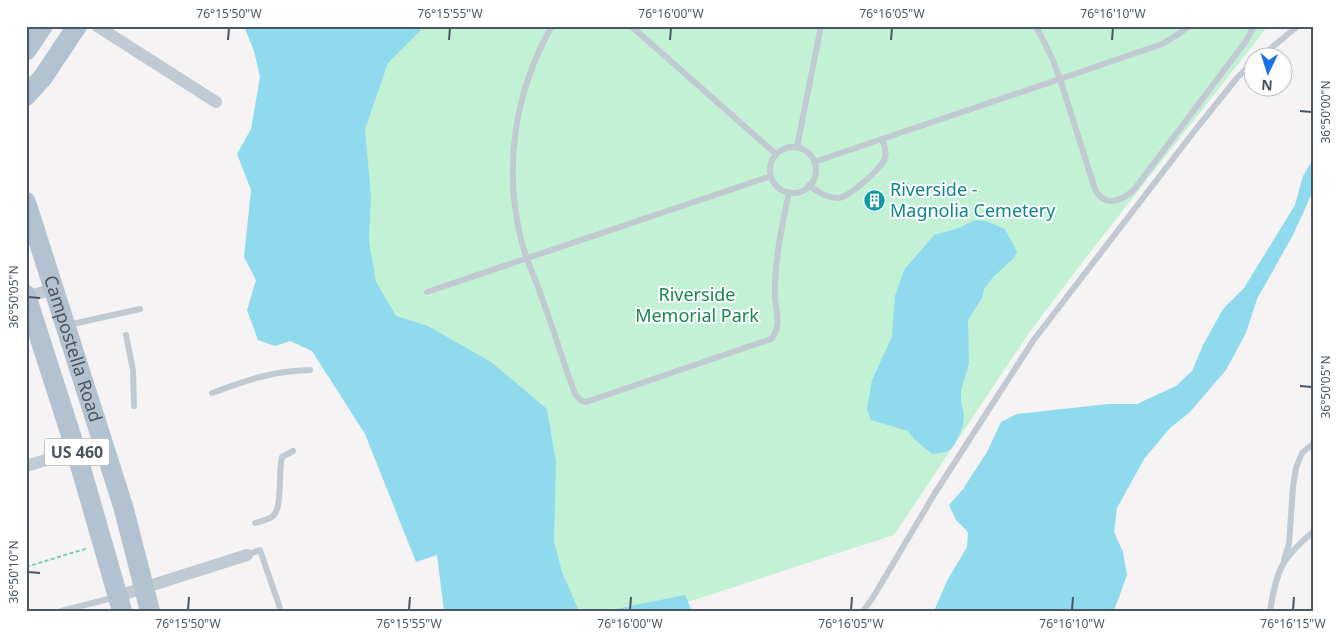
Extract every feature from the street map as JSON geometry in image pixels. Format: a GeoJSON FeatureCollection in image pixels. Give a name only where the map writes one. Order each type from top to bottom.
{"type":"FeatureCollection","features":[{"type":"Feature","properties":{"kind":"main road"},"geometry":{"type":"LineString","coordinates":[[26,51],[43,26]]}},
{"type":"Feature","properties":{"kind":"main road"},"geometry":{"type":"LineString","coordinates":[[26,96],[44,77],[77,26]]}},
{"type":"Feature","properties":{"kind":"main road","name":"Campostella Road"},"geometry":{"type":"LineString","coordinates":[[26,202],[114,478],[150,611]]}},
{"type":"Feature","properties":{"kind":"main road","name":"Campostella Road"},"geometry":{"type":"LineString","coordinates":[[27,296],[76,451],[120,603]]}},
{"type":"Feature","properties":{"kind":"street"},"geometry":{"type":"LineString","coordinates":[[97,26],[216,102]]}},
{"type":"Feature","properties":{"kind":"street"},"geometry":{"type":"LineString","coordinates":[[27,296],[54,289]]}},
{"type":"Feature","properties":{"kind":"street"},"geometry":{"type":"LineString","coordinates":[[26,466],[76,451]]}},
{"type":"Feature","properties":{"kind":"street"},"geometry":{"type":"LineString","coordinates":[[120,603],[145,588],[247,555]]}},
{"type":"Feature","properties":{"kind":"lane"},"geometry":{"type":"LineString","coordinates":[[552,26],[530,71],[522,98],[512,159],[513,186],[516,213],[527,260],[575,394],[580,400],[586,402],[771,338],[778,328],[775,297],[776,274],[781,233],[790,192]]}},
{"type":"Feature","properties":{"kind":"lane"},"geometry":{"type":"LineString","coordinates":[[631,26],[776,154]]}},
{"type":"Feature","properties":{"kind":"lane"},"geometry":{"type":"LineString","coordinates":[[797,147],[822,26]]}},
{"type":"Feature","properties":{"kind":"lane"},"geometry":{"type":"LineString","coordinates":[[1036,26],[1060,79],[1095,189],[1100,197],[1115,201],[1133,191],[1246,41],[1254,26]]}},
{"type":"Feature","properties":{"kind":"lane"},"geometry":{"type":"LineString","coordinates":[[814,162],[1162,44],[1177,36],[1189,26]]}},
{"type":"Feature","properties":{"kind":"lane"},"geometry":{"type":"LineString","coordinates":[[1271,48],[1298,26]]}},
{"type":"Feature","properties":{"kind":"lane"},"geometry":{"type":"LineString","coordinates":[[863,611],[961,452],[1033,341],[1196,129],[1242,73]]}},
{"type":"Feature","properties":{"kind":"lane"},"geometry":{"type":"LineString","coordinates":[[809,186],[828,196],[838,198],[851,193],[881,165],[885,158],[885,148],[882,139]]}},
{"type":"Feature","properties":{"kind":"lane"},"geometry":{"type":"LineString","coordinates":[[789,147],[797,147],[808,152],[814,162],[815,174],[809,186],[804,190],[790,192],[778,187],[771,176],[770,169],[776,154],[789,147]]}},
{"type":"Feature","properties":{"kind":"lane"},"geometry":{"type":"LineString","coordinates":[[427,292],[527,260],[771,176]]}},
{"type":"Feature","properties":{"kind":"lane"},"geometry":{"type":"LineString","coordinates":[[66,326],[140,310]]}},
{"type":"Feature","properties":{"kind":"lane"},"geometry":{"type":"LineString","coordinates":[[126,335],[133,370],[134,406]]}},
{"type":"Feature","properties":{"kind":"lane"},"geometry":{"type":"LineString","coordinates":[[212,393],[265,375],[310,370]]}},
{"type":"Feature","properties":{"kind":"lane"},"geometry":{"type":"LineString","coordinates":[[1270,611],[1278,576],[1289,544],[1292,487],[1296,468],[1302,453],[1314,443]]}},
{"type":"Feature","properties":{"kind":"lane"},"geometry":{"type":"LineString","coordinates":[[254,523],[267,520],[274,515],[278,508],[279,473],[282,457],[294,451]]}},
{"type":"Feature","properties":{"kind":"lane"},"geometry":{"type":"LineString","coordinates":[[1284,560],[1314,531]]}},
{"type":"Feature","properties":{"kind":"lane"},"geometry":{"type":"LineString","coordinates":[[247,555],[260,550],[281,611]]}},
{"type":"Feature","properties":{"kind":"lane"},"geometry":{"type":"LineString","coordinates":[[61,611],[120,603]]}},
{"type":"Feature","properties":{"kind":"path"},"geometry":{"type":"LineString","coordinates":[[26,566],[92,547]]}},
{"type":"Feature","properties":{"kind":"green space","name":"Riverside Memorial Park"},"geometry":{"type":"Polygon","coordinates":[[[379,26],[1268,26],[1251,48],[1242,48],[1242,59],[1029,333],[894,535],[660,611],[505,611],[375,306],[353,163],[379,26]]]}},
{"type":"Feature","properties":{"kind":"water"},"geometry":{"type":"Polygon","coordinates":[[[244,26],[420,26],[421,30],[388,63],[365,129],[371,197],[369,241],[376,282],[396,316],[428,326],[491,362],[547,409],[556,462],[554,541],[562,572],[579,611],[444,611],[437,555],[416,562],[365,434],[312,351],[290,341],[275,346],[258,340],[247,310],[256,280],[244,257],[251,190],[237,154],[251,129],[260,77],[254,51],[244,26]]]}},
{"type":"Feature","properties":{"kind":"water"},"geometry":{"type":"Polygon","coordinates":[[[1314,157],[1314,189],[1293,235],[1257,299],[1246,333],[1226,370],[1189,413],[1170,428],[1144,459],[1117,508],[1114,532],[1123,552],[1127,575],[1114,611],[934,611],[947,581],[967,547],[968,532],[956,520],[949,505],[963,489],[987,452],[1001,422],[1017,414],[1108,404],[1137,404],[1176,386],[1192,371],[1203,345],[1223,309],[1244,288],[1295,205],[1303,176],[1314,157]]]}},
{"type":"Feature","properties":{"kind":"water"},"geometry":{"type":"Polygon","coordinates":[[[976,220],[986,221],[1005,229],[1017,252],[1013,259],[993,277],[984,289],[982,298],[968,320],[969,364],[961,390],[964,414],[963,426],[952,448],[946,452],[932,454],[914,439],[908,431],[871,420],[867,409],[872,380],[892,337],[895,296],[904,270],[934,235],[956,229],[976,220]]]}},
{"type":"Feature","properties":{"kind":"water"},"geometry":{"type":"Polygon","coordinates":[[[685,595],[692,611],[606,611],[685,595]]]}},
{"type":"Feature","properties":{"kind":"place","name":"Riverside - Magnolia Cemetery"},"geometry":{"type":"Point","coordinates":[874,200]}}]}
